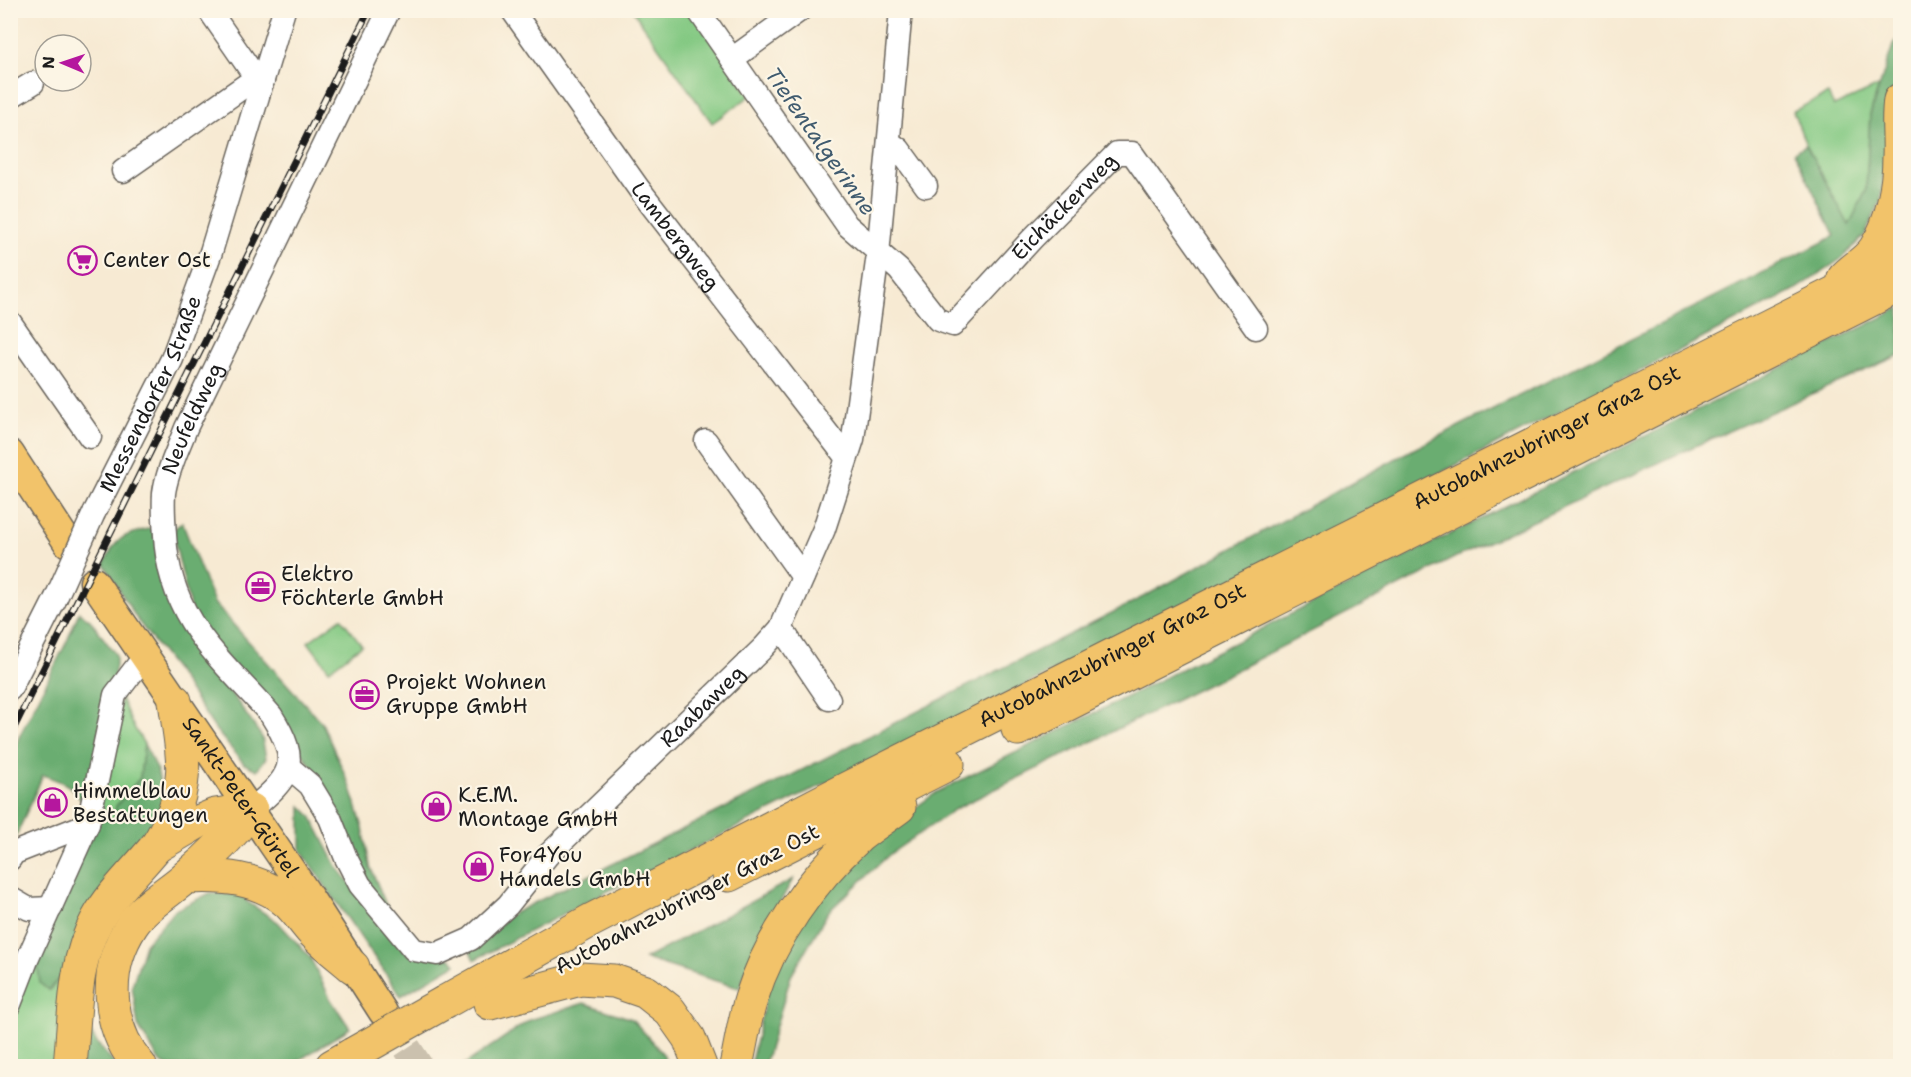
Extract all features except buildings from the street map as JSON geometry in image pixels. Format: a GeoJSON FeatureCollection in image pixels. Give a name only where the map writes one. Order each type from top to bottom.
{"type":"FeatureCollection","features":[{"type":"Feature","properties":{"kind":"highway"},"geometry":{"type":"LineString","coordinates":[[1831,294],[1852,270],[1875,250],[1891,212],[1897,189],[1900,100]]}},
{"type":"Feature","properties":{"kind":"highway","name":"Autobahnzubringer Graz Ost"},"geometry":{"type":"LineString","coordinates":[[354,1062],[451,1011],[591,921],[848,789],[1900,260]]}},
{"type":"Feature","properties":{"kind":"highway","name":"Autobahnzubringer Graz Ost"},"geometry":{"type":"LineString","coordinates":[[451,1011],[490,1003],[609,937],[943,766],[1900,285]]}},
{"type":"Feature","properties":{"kind":"highway"},"geometry":{"type":"LineString","coordinates":[[70,1066],[78,975],[84,949],[97,920],[118,890],[157,846],[182,792],[184,761],[175,701]]}},
{"type":"Feature","properties":{"kind":"highway"},"geometry":{"type":"LineString","coordinates":[[736,1066],[751,997],[772,950],[795,910],[830,865],[860,835],[911,799],[943,766]]}},
{"type":"Feature","properties":{"kind":"highway"},"geometry":{"type":"LineString","coordinates":[[157,846],[198,822],[215,815],[251,810]]}},
{"type":"Feature","properties":{"kind":"highway"},"geometry":{"type":"LineString","coordinates":[[140,1066],[133,1059],[113,1013],[111,987],[121,945],[132,924],[147,908],[230,837],[251,810]]}},
{"type":"Feature","properties":{"kind":"highway"},"geometry":{"type":"LineString","coordinates":[[186,877],[232,877],[246,880],[271,891],[287,902],[312,931],[353,967]]}},
{"type":"Feature","properties":{"kind":"highway"},"geometry":{"type":"LineString","coordinates":[[490,1003],[580,979],[614,981],[646,992],[670,1011],[689,1038],[700,1066]]}},
{"type":"Feature","properties":{"kind":"main road","name":"Sankt-Peter-Gürtel"},"geometry":{"type":"LineString","coordinates":[[10,454],[144,657],[251,810],[383,1012]]}},
{"type":"Feature","properties":{"kind":"street"},"geometry":{"type":"LineString","coordinates":[[123,171],[259,80],[209,10]]}},
{"type":"Feature","properties":{"kind":"street","name":"Messendorfer Straße"},"geometry":{"type":"LineString","coordinates":[[10,689],[55,600],[94,513],[172,360],[212,252],[259,80],[284,10]]}},
{"type":"Feature","properties":{"kind":"street","name":"Neufeldweg"},"geometry":{"type":"LineString","coordinates":[[290,768],[286,744],[271,716],[202,639],[182,608],[166,555],[164,493],[186,428],[389,10]]}},
{"type":"Feature","properties":{"kind":"street","name":"Lambergweg"},"geometry":{"type":"LineString","coordinates":[[512,10],[639,189],[846,457]]}},
{"type":"Feature","properties":{"kind":"street"},"geometry":{"type":"LineString","coordinates":[[698,10],[847,225],[878,254]]}},
{"type":"Feature","properties":{"kind":"street"},"geometry":{"type":"LineString","coordinates":[[732,58],[800,10]]}},
{"type":"Feature","properties":{"kind":"street","name":"Raabaweg"},"geometry":{"type":"LineString","coordinates":[[290,768],[310,784],[330,818],[360,885],[414,950],[437,954],[471,939],[508,905],[548,855],[781,628],[824,529],[853,439],[878,254],[900,10]]}},
{"type":"Feature","properties":{"kind":"street"},"geometry":{"type":"LineString","coordinates":[[10,97],[33,83]]}},
{"type":"Feature","properties":{"kind":"street"},"geometry":{"type":"LineString","coordinates":[[889,142],[899,149],[926,186]]}},
{"type":"Feature","properties":{"kind":"street","name":"Eichäckerweg"},"geometry":{"type":"LineString","coordinates":[[878,254],[899,270],[938,320],[953,325],[1032,239],[1117,153],[1132,153],[1256,328]]}},
{"type":"Feature","properties":{"kind":"street"},"geometry":{"type":"LineString","coordinates":[[10,322],[90,437]]}},
{"type":"Feature","properties":{"kind":"street"},"geometry":{"type":"LineString","coordinates":[[705,441],[803,577]]}},
{"type":"Feature","properties":{"kind":"street"},"geometry":{"type":"LineString","coordinates":[[781,628],[829,699]]}},
{"type":"Feature","properties":{"kind":"street"},"geometry":{"type":"LineString","coordinates":[[10,1004],[19,963],[51,908],[88,824],[115,695],[144,657]]}},
{"type":"Feature","properties":{"kind":"street"},"geometry":{"type":"LineString","coordinates":[[251,810],[268,796],[290,768]]}},
{"type":"Feature","properties":{"kind":"street"},"geometry":{"type":"LineString","coordinates":[[10,859],[14,853],[88,824]]}},
{"type":"Feature","properties":{"kind":"street"},"geometry":{"type":"LineString","coordinates":[[10,898],[28,909],[51,908]]}},
{"type":"Feature","properties":{"kind":"green space"},"geometry":{"type":"Polygon","coordinates":[[[633,11],[692,11],[750,96],[712,123],[633,11]]]}},
{"type":"Feature","properties":{"kind":"green space"},"geometry":{"type":"Polygon","coordinates":[[[1900,36],[1900,65],[1891,105],[1881,200],[1865,235],[1841,259],[1800,287],[1106,645],[612,889],[474,960],[468,947],[512,914],[1145,596],[1404,454],[1835,236],[1794,152],[1806,145],[1849,225],[1866,191],[1870,115],[1893,45],[1900,36]]]}},
{"type":"Feature","properties":{"kind":"green space"},"geometry":{"type":"Polygon","coordinates":[[[1879,86],[1870,115],[1866,191],[1849,226],[1806,145],[1793,111],[1828,94],[1834,106],[1879,86]]]}},
{"type":"Feature","properties":{"kind":"green space"},"geometry":{"type":"Polygon","coordinates":[[[1900,308],[1900,355],[1695,446],[1456,557],[1217,680],[957,808],[890,854],[828,912],[791,976],[764,1066],[750,1066],[771,975],[806,909],[873,838],[937,792],[1900,308]]]}},
{"type":"Feature","properties":{"kind":"green space"},"geometry":{"type":"Polygon","coordinates":[[[182,522],[214,603],[322,723],[351,788],[363,828],[370,866],[388,910],[358,880],[339,821],[319,778],[292,738],[192,616],[172,531],[182,522]]]}},
{"type":"Feature","properties":{"kind":"green space"},"geometry":{"type":"Polygon","coordinates":[[[151,528],[156,530],[184,628],[206,662],[262,737],[266,758],[257,770],[244,764],[215,729],[177,672],[138,621],[104,564],[121,538],[151,528]]]}},
{"type":"Feature","properties":{"kind":"green space"},"geometry":{"type":"Polygon","coordinates":[[[79,612],[90,620],[116,655],[116,666],[86,809],[78,795],[69,786],[43,775],[11,843],[11,758],[79,612]]]}},
{"type":"Feature","properties":{"kind":"green space"},"geometry":{"type":"Polygon","coordinates":[[[341,618],[362,645],[329,670],[308,642],[341,618]]]}},
{"type":"Feature","properties":{"kind":"green space"},"geometry":{"type":"Polygon","coordinates":[[[121,698],[144,744],[140,778],[116,806],[114,821],[98,820],[103,810],[100,805],[121,698]]]}},
{"type":"Feature","properties":{"kind":"green space"},"geometry":{"type":"Polygon","coordinates":[[[144,744],[157,769],[164,801],[65,973],[48,990],[40,983],[36,952],[98,820],[114,820],[116,806],[140,778],[144,744]]]}},
{"type":"Feature","properties":{"kind":"green space"},"geometry":{"type":"Polygon","coordinates":[[[301,806],[311,816],[338,868],[408,954],[451,958],[456,964],[401,996],[301,851],[301,806]]]}},
{"type":"Feature","properties":{"kind":"green space"},"geometry":{"type":"Polygon","coordinates":[[[793,879],[759,941],[739,988],[645,959],[793,879]]]}},
{"type":"Feature","properties":{"kind":"green space"},"geometry":{"type":"Polygon","coordinates":[[[210,893],[246,895],[246,901],[278,922],[310,957],[331,1000],[350,1028],[290,1066],[168,1066],[160,1062],[138,1026],[132,986],[145,944],[175,910],[210,893]]]}},
{"type":"Feature","properties":{"kind":"green space"},"geometry":{"type":"Polygon","coordinates":[[[36,952],[49,990],[65,973],[56,1066],[11,1066],[10,1020],[36,952]]]}},
{"type":"Feature","properties":{"kind":"green space"},"geometry":{"type":"Polygon","coordinates":[[[584,1003],[632,1019],[664,1055],[666,1066],[462,1066],[530,1020],[584,1003]]]}},
{"type":"Feature","properties":{"kind":"green space"},"geometry":{"type":"Polygon","coordinates":[[[87,1025],[97,1043],[116,1066],[78,1066],[87,1025]]]}},
{"type":"Feature","properties":{"kind":"tunnel"},"geometry":{"type":"LineString","coordinates":[[384,1013],[419,1066]]}},
{"type":"Feature","properties":{"kind":"railway"},"geometry":{"type":"LineString","coordinates":[[10,736],[369,10]]}},
{"type":"Feature","properties":{"kind":"place","name":"Center Ost"},"geometry":{"type":"Point","coordinates":[82,260]}},
{"type":"Feature","properties":{"kind":"place","name":"Elektro Föchterle GmbH"},"geometry":{"type":"Point","coordinates":[260,586]}},
{"type":"Feature","properties":{"kind":"place","name":"Projekt Wohnen Gruppe GmbH"},"geometry":{"type":"Point","coordinates":[365,694]}},
{"type":"Feature","properties":{"kind":"place","name":"Himmelblau Bestattungen"},"geometry":{"type":"Point","coordinates":[52,803]}},
{"type":"Feature","properties":{"kind":"place","name":"K.E.M. Montage GmbH"},"geometry":{"type":"Point","coordinates":[437,807]}},
{"type":"Feature","properties":{"kind":"place","name":"For4You Handels GmbH"},"geometry":{"type":"Point","coordinates":[478,867]}},
{"type":"Feature","properties":{"kind":"water label","name":"Tiefentalgerinne"},"geometry":{"type":"Point","coordinates":[821,141]}}]}
